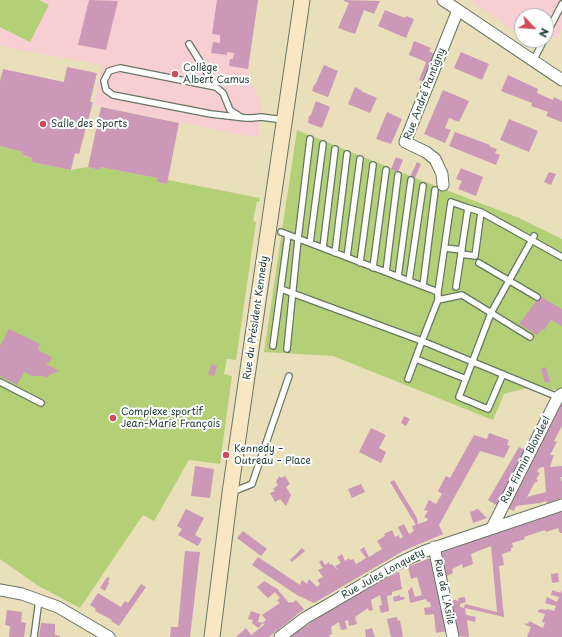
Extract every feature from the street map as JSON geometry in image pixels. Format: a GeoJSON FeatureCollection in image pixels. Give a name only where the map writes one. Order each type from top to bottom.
{"type":"FeatureCollection","features":[{"type":"Feature","properties":{"kind":"main road","name":"Rue du Président Kennedy"},"geometry":{"type":"LineString","coordinates":[[212,637],[230,493],[302,0]]}},
{"type":"Feature","properties":{"kind":"street"},"geometry":{"type":"LineString","coordinates":[[443,0],[562,80]]}},
{"type":"Feature","properties":{"kind":"street","name":"Rue André Pantigny"},"geometry":{"type":"LineString","coordinates":[[439,187],[442,174],[435,159],[426,152],[405,142],[458,10]]}},
{"type":"Feature","properties":{"kind":"street","name":"Rue Firmin Blondeel"},"geometry":{"type":"LineString","coordinates":[[492,528],[560,396]]}},
{"type":"Feature","properties":{"kind":"street","name":"Rue Jules Lonquety"},"geometry":{"type":"LineString","coordinates":[[280,637],[305,618],[399,563],[434,547],[562,505]]}},
{"type":"Feature","properties":{"kind":"street","name":"Rue de L'Asile"},"geometry":{"type":"LineString","coordinates":[[434,547],[454,637]]}},
{"type":"Feature","properties":{"kind":"street"},"geometry":{"type":"LineString","coordinates":[[0,590],[39,599],[71,613],[109,637]]}},
{"type":"Feature","properties":{"kind":"lane"},"geometry":{"type":"LineString","coordinates":[[554,20],[562,4]]}},
{"type":"Feature","properties":{"kind":"lane"},"geometry":{"type":"LineString","coordinates":[[189,44],[216,87],[223,93],[230,110],[241,118]]}},
{"type":"Feature","properties":{"kind":"lane"},"geometry":{"type":"LineString","coordinates":[[533,61],[540,48]]}},
{"type":"Feature","properties":{"kind":"lane"},"geometry":{"type":"LineString","coordinates":[[216,87],[120,68],[109,71],[104,81],[106,90],[113,95],[211,114],[241,118],[261,116],[285,120]]}},
{"type":"Feature","properties":{"kind":"lane"},"geometry":{"type":"LineString","coordinates":[[287,349],[310,139]]}},
{"type":"Feature","properties":{"kind":"lane"},"geometry":{"type":"LineString","coordinates":[[310,243],[323,144]]}},
{"type":"Feature","properties":{"kind":"lane"},"geometry":{"type":"LineString","coordinates":[[323,248],[335,149]]}},
{"type":"Feature","properties":{"kind":"lane"},"geometry":{"type":"LineString","coordinates":[[335,253],[347,154]]}},
{"type":"Feature","properties":{"kind":"lane"},"geometry":{"type":"LineString","coordinates":[[347,257],[360,159]]}},
{"type":"Feature","properties":{"kind":"lane"},"geometry":{"type":"LineString","coordinates":[[360,262],[373,165]]}},
{"type":"Feature","properties":{"kind":"lane"},"geometry":{"type":"LineString","coordinates":[[373,268],[386,170]]}},
{"type":"Feature","properties":{"kind":"lane"},"geometry":{"type":"LineString","coordinates":[[386,272],[398,175]]}},
{"type":"Feature","properties":{"kind":"lane"},"geometry":{"type":"LineString","coordinates":[[398,277],[411,180]]}},
{"type":"Feature","properties":{"kind":"lane"},"geometry":{"type":"LineString","coordinates":[[410,281],[423,186]]}},
{"type":"Feature","properties":{"kind":"lane"},"geometry":{"type":"LineString","coordinates":[[423,286],[439,187]]}},
{"type":"Feature","properties":{"kind":"lane"},"geometry":{"type":"LineString","coordinates":[[408,379],[438,300],[452,202],[481,212],[533,238],[562,257]]}},
{"type":"Feature","properties":{"kind":"lane"},"geometry":{"type":"LineString","coordinates":[[456,287],[468,208]]}},
{"type":"Feature","properties":{"kind":"lane"},"geometry":{"type":"LineString","coordinates":[[445,248],[475,256],[481,212]]}},
{"type":"Feature","properties":{"kind":"lane"},"geometry":{"type":"LineString","coordinates":[[281,232],[438,292]]}},
{"type":"Feature","properties":{"kind":"lane"},"geometry":{"type":"LineString","coordinates":[[273,346],[288,235]]}},
{"type":"Feature","properties":{"kind":"lane"},"geometry":{"type":"LineString","coordinates":[[503,374],[488,409],[459,397],[491,313],[533,238]]}},
{"type":"Feature","properties":{"kind":"lane"},"geometry":{"type":"LineString","coordinates":[[479,263],[537,297]]}},
{"type":"Feature","properties":{"kind":"lane"},"geometry":{"type":"LineString","coordinates":[[281,288],[422,341],[560,396]]}},
{"type":"Feature","properties":{"kind":"lane"},"geometry":{"type":"LineString","coordinates":[[438,300],[462,295],[530,337]]}},
{"type":"Feature","properties":{"kind":"lane"},"geometry":{"type":"LineString","coordinates":[[416,359],[466,379]]}},
{"type":"Feature","properties":{"kind":"lane"},"geometry":{"type":"LineString","coordinates":[[230,493],[252,484],[289,376]]}},
{"type":"Feature","properties":{"kind":"lane"},"geometry":{"type":"LineString","coordinates":[[0,382],[41,403]]}},
{"type":"Feature","properties":{"kind":"lane"},"geometry":{"type":"LineString","coordinates":[[34,637],[39,599]]}},
{"type":"Feature","properties":{"kind":"shaded area","name":"Collège Albert Camus"},"geometry":{"type":"Polygon","coordinates":[[[0,0],[258,0],[248,69],[250,80],[262,107],[258,138],[94,105],[102,65],[0,46],[0,0]]]}},
{"type":"Feature","properties":{"kind":"shaded area"},"geometry":{"type":"Polygon","coordinates":[[[470,0],[562,0],[562,30],[557,39],[554,38],[554,8],[514,8],[514,31],[470,0]]]}},
{"type":"Feature","properties":{"kind":"green space"},"geometry":{"type":"Polygon","coordinates":[[[0,0],[39,0],[49,5],[30,42],[0,27],[0,0]]]}},
{"type":"Feature","properties":{"kind":"green space"},"geometry":{"type":"Polygon","coordinates":[[[297,130],[519,218],[562,239],[562,391],[531,387],[504,394],[493,420],[333,356],[264,352],[297,130]]]}},
{"type":"Feature","properties":{"kind":"green space","name":"Complexe sportif Jean-Marie François"},"geometry":{"type":"Polygon","coordinates":[[[0,146],[23,152],[23,156],[32,158],[31,162],[71,170],[88,167],[99,170],[100,167],[157,178],[157,182],[166,184],[168,180],[260,198],[259,202],[257,201],[253,221],[256,222],[236,360],[227,359],[224,374],[232,376],[220,464],[189,460],[154,521],[143,515],[80,608],[37,585],[0,559],[0,146]]]}},
{"type":"Feature","properties":{"kind":"building"},"geometry":{"type":"Polygon","coordinates":[[[89,0],[118,1],[106,50],[78,45],[89,0]]]}},
{"type":"Feature","properties":{"kind":"building"},"geometry":{"type":"Polygon","coordinates":[[[217,0],[258,0],[248,69],[229,66],[230,59],[233,59],[234,53],[227,52],[227,55],[211,53],[213,42],[220,43],[220,35],[212,34],[217,0]]]}},
{"type":"Feature","properties":{"kind":"building"},"geometry":{"type":"Polygon","coordinates":[[[344,0],[380,1],[374,14],[364,10],[355,34],[338,28],[349,3],[344,0]]]}},
{"type":"Feature","properties":{"kind":"building"},"geometry":{"type":"Polygon","coordinates":[[[385,10],[405,18],[406,16],[414,19],[406,38],[378,26],[385,10]]]}},
{"type":"Feature","properties":{"kind":"building"},"geometry":{"type":"Polygon","coordinates":[[[414,41],[431,48],[429,51],[435,54],[424,82],[419,80],[426,62],[409,55],[414,41]]]}},
{"type":"Feature","properties":{"kind":"building"},"geometry":{"type":"Polygon","coordinates":[[[461,52],[489,64],[482,80],[454,68],[461,52]]]}},
{"type":"Feature","properties":{"kind":"building"},"geometry":{"type":"Polygon","coordinates":[[[324,65],[338,71],[328,97],[312,91],[324,65]]]}},
{"type":"Feature","properties":{"kind":"building","name":"Salle des Sports"},"geometry":{"type":"Polygon","coordinates":[[[67,67],[97,73],[90,102],[93,102],[79,154],[75,153],[71,170],[31,162],[32,158],[22,155],[23,152],[0,146],[0,81],[3,69],[64,82],[67,67]]]}},
{"type":"Feature","properties":{"kind":"building"},"geometry":{"type":"Polygon","coordinates":[[[508,75],[538,89],[537,93],[553,100],[554,97],[562,101],[562,122],[546,116],[548,112],[531,106],[532,103],[501,91],[508,75]]]}},
{"type":"Feature","properties":{"kind":"building"},"geometry":{"type":"Polygon","coordinates":[[[355,87],[377,98],[370,113],[348,104],[355,87]]]}},
{"type":"Feature","properties":{"kind":"building"},"geometry":{"type":"Polygon","coordinates":[[[443,90],[469,101],[459,122],[449,118],[445,128],[451,130],[445,143],[424,134],[443,90]]]}},
{"type":"Feature","properties":{"kind":"building"},"geometry":{"type":"Polygon","coordinates":[[[316,101],[330,107],[322,128],[308,123],[309,116],[311,115],[316,101]]]}},
{"type":"Feature","properties":{"kind":"building"},"geometry":{"type":"Polygon","coordinates":[[[101,107],[179,123],[167,184],[157,182],[157,178],[100,167],[99,170],[88,167],[101,107]]]}},
{"type":"Feature","properties":{"kind":"building"},"geometry":{"type":"Polygon","coordinates":[[[387,112],[402,119],[391,144],[376,139],[387,112]]]}},
{"type":"Feature","properties":{"kind":"building"},"geometry":{"type":"Polygon","coordinates":[[[509,119],[538,131],[529,152],[500,140],[509,119]]]}},
{"type":"Feature","properties":{"kind":"building"},"geometry":{"type":"Polygon","coordinates":[[[455,132],[497,149],[495,153],[500,155],[496,165],[449,146],[455,132]]]}},
{"type":"Feature","properties":{"kind":"building"},"geometry":{"type":"Polygon","coordinates":[[[396,157],[403,160],[398,172],[391,169],[396,157]]]}},
{"type":"Feature","properties":{"kind":"building"},"geometry":{"type":"Polygon","coordinates":[[[417,162],[421,164],[415,178],[410,177],[417,162]]]}},
{"type":"Feature","properties":{"kind":"building"},"geometry":{"type":"Polygon","coordinates":[[[461,168],[483,177],[476,196],[458,189],[462,181],[456,179],[461,168]]]}},
{"type":"Feature","properties":{"kind":"building"},"geometry":{"type":"Polygon","coordinates":[[[549,172],[556,174],[551,185],[544,182],[549,172]]]}},
{"type":"Feature","properties":{"kind":"building"},"geometry":{"type":"Polygon","coordinates":[[[540,296],[562,309],[562,326],[551,320],[544,330],[542,329],[537,335],[519,324],[540,296]]]}},
{"type":"Feature","properties":{"kind":"building"},"geometry":{"type":"Polygon","coordinates":[[[9,329],[40,344],[38,350],[52,357],[49,363],[47,362],[46,364],[59,371],[49,375],[47,378],[44,376],[32,376],[24,372],[17,385],[0,376],[0,346],[9,329]]]}},
{"type":"Feature","properties":{"kind":"building"},"geometry":{"type":"Polygon","coordinates":[[[211,364],[217,366],[214,376],[208,375],[211,364]]]}},
{"type":"Feature","properties":{"kind":"building"},"geometry":{"type":"Polygon","coordinates":[[[546,367],[550,382],[545,383],[541,369],[546,367]]]}},
{"type":"Feature","properties":{"kind":"building"},"geometry":{"type":"Polygon","coordinates":[[[562,401],[562,426],[554,441],[557,442],[550,455],[554,455],[550,467],[562,466],[562,477],[560,477],[562,482],[562,498],[547,503],[546,501],[516,506],[514,511],[507,508],[562,401]],[[544,467],[539,468],[537,472],[540,473],[536,479],[538,480],[536,483],[535,482],[527,497],[546,492],[544,467]]]}},
{"type":"Feature","properties":{"kind":"building"},"geometry":{"type":"Polygon","coordinates":[[[404,416],[410,419],[406,426],[401,423],[404,416]]]}},
{"type":"Feature","properties":{"kind":"building"},"geometry":{"type":"Polygon","coordinates":[[[371,428],[386,435],[379,448],[386,452],[381,463],[359,452],[371,428]]]}},
{"type":"Feature","properties":{"kind":"building"},"geometry":{"type":"Polygon","coordinates":[[[489,433],[509,440],[507,445],[510,446],[504,458],[480,451],[439,525],[443,534],[403,551],[314,603],[297,595],[252,565],[258,557],[300,585],[302,580],[307,584],[309,579],[317,587],[320,584],[317,580],[323,577],[318,570],[323,568],[319,562],[322,560],[325,565],[329,562],[330,565],[332,564],[337,569],[335,566],[341,563],[337,557],[342,554],[345,561],[349,558],[350,560],[353,559],[356,564],[366,558],[360,550],[364,547],[369,557],[382,549],[377,541],[385,536],[384,534],[392,530],[395,537],[399,535],[400,539],[403,537],[398,527],[404,524],[409,534],[414,531],[412,526],[416,525],[390,482],[394,480],[417,518],[418,524],[427,521],[428,519],[424,517],[428,511],[424,510],[429,500],[436,504],[442,494],[438,491],[446,476],[450,478],[474,435],[487,439],[489,433]]]}},
{"type":"Feature","properties":{"kind":"building"},"geometry":{"type":"Polygon","coordinates":[[[519,447],[527,451],[498,506],[488,500],[519,447]]]}},
{"type":"Feature","properties":{"kind":"building"},"geometry":{"type":"Polygon","coordinates":[[[195,466],[214,469],[210,498],[191,496],[195,466]]]}},
{"type":"Feature","properties":{"kind":"building"},"geometry":{"type":"Polygon","coordinates":[[[279,476],[281,478],[285,476],[290,484],[286,487],[291,495],[286,506],[280,499],[275,502],[270,493],[275,491],[273,489],[278,485],[276,482],[279,476]]]}},
{"type":"Feature","properties":{"kind":"building"},"geometry":{"type":"Polygon","coordinates":[[[361,484],[365,492],[352,498],[348,489],[361,484]]]}},
{"type":"Feature","properties":{"kind":"building"},"geometry":{"type":"Polygon","coordinates":[[[186,509],[204,518],[195,535],[202,539],[198,546],[178,535],[182,529],[177,526],[186,509]]]}},
{"type":"Feature","properties":{"kind":"building"},"geometry":{"type":"Polygon","coordinates":[[[478,509],[487,518],[473,523],[470,512],[478,509]]]}},
{"type":"Feature","properties":{"kind":"building"},"geometry":{"type":"Polygon","coordinates":[[[562,511],[562,533],[560,533],[558,528],[546,532],[545,530],[524,537],[525,539],[512,543],[513,547],[511,548],[511,551],[502,554],[504,565],[499,566],[504,617],[465,608],[466,615],[476,617],[475,622],[467,620],[469,637],[455,636],[450,605],[451,599],[459,601],[458,598],[465,597],[466,602],[460,604],[460,607],[464,608],[465,604],[497,612],[491,546],[471,554],[473,564],[463,568],[462,564],[452,569],[453,573],[447,576],[449,589],[447,590],[440,553],[496,532],[562,511]]]}},
{"type":"Feature","properties":{"kind":"building"},"geometry":{"type":"Polygon","coordinates":[[[243,531],[267,549],[261,556],[237,538],[243,531]]]}},
{"type":"Feature","properties":{"kind":"building"},"geometry":{"type":"Polygon","coordinates":[[[302,548],[305,551],[292,562],[290,560],[302,548]]]}},
{"type":"Feature","properties":{"kind":"building"},"geometry":{"type":"Polygon","coordinates":[[[185,551],[200,552],[190,637],[170,637],[171,627],[178,627],[185,551]]]}},
{"type":"Feature","properties":{"kind":"building"},"geometry":{"type":"Polygon","coordinates":[[[429,558],[433,561],[447,631],[436,633],[434,614],[425,615],[424,608],[431,607],[430,602],[427,602],[426,599],[410,603],[408,590],[412,587],[415,597],[422,595],[417,577],[411,579],[408,567],[429,558]]]}},
{"type":"Feature","properties":{"kind":"building"},"geometry":{"type":"Polygon","coordinates":[[[399,572],[402,589],[392,592],[392,595],[387,596],[389,611],[381,613],[379,606],[382,605],[380,595],[371,600],[373,610],[369,611],[368,608],[355,617],[357,624],[349,626],[348,620],[345,621],[347,629],[341,630],[339,622],[331,627],[332,634],[329,635],[330,637],[289,637],[379,581],[399,572]]]}},
{"type":"Feature","properties":{"kind":"building"},"geometry":{"type":"Polygon","coordinates":[[[558,573],[559,582],[552,583],[551,574],[558,573]]]}},
{"type":"Feature","properties":{"kind":"building"},"geometry":{"type":"Polygon","coordinates":[[[107,577],[110,579],[105,591],[100,588],[107,577]]]}},
{"type":"Feature","properties":{"kind":"building"},"geometry":{"type":"Polygon","coordinates":[[[264,581],[279,590],[289,603],[296,600],[304,609],[269,637],[236,637],[246,628],[251,635],[265,624],[262,623],[266,620],[262,615],[280,603],[277,600],[280,598],[275,592],[268,598],[257,587],[264,581]]]}},
{"type":"Feature","properties":{"kind":"building"},"geometry":{"type":"Polygon","coordinates":[[[141,584],[146,587],[119,626],[111,621],[112,620],[95,611],[96,609],[90,605],[98,593],[121,607],[125,601],[128,603],[141,584]]]}},
{"type":"Feature","properties":{"kind":"building"},"geometry":{"type":"Polygon","coordinates":[[[562,589],[562,637],[527,637],[531,627],[525,625],[526,623],[528,624],[529,621],[543,628],[545,623],[542,622],[545,614],[538,612],[538,610],[547,609],[554,611],[556,606],[545,603],[547,597],[557,602],[559,597],[551,595],[552,590],[561,593],[562,589]]]}},
{"type":"Feature","properties":{"kind":"building"},"geometry":{"type":"Polygon","coordinates":[[[400,595],[400,597],[404,597],[405,599],[394,602],[393,597],[400,595]]]}},
{"type":"Feature","properties":{"kind":"building"},"geometry":{"type":"Polygon","coordinates":[[[7,610],[22,612],[21,622],[26,623],[24,637],[9,637],[10,626],[5,625],[7,610]]]}},
{"type":"Feature","properties":{"kind":"building"},"geometry":{"type":"Polygon","coordinates":[[[251,611],[260,614],[258,622],[263,623],[258,628],[252,623],[253,620],[248,619],[251,611]]]}},
{"type":"Feature","properties":{"kind":"building"},"geometry":{"type":"Polygon","coordinates":[[[397,617],[398,621],[400,620],[403,637],[391,637],[387,619],[397,617]]]}},
{"type":"Feature","properties":{"kind":"building"},"geometry":{"type":"Polygon","coordinates":[[[41,623],[55,624],[55,635],[60,637],[39,637],[41,623]]]}},
{"type":"Feature","properties":{"kind":"building"},"geometry":{"type":"Polygon","coordinates":[[[372,628],[375,637],[366,637],[365,630],[372,628]]]}},
{"type":"Feature","properties":{"kind":"place","name":"Collège Albert Camus"},"geometry":{"type":"Point","coordinates":[175,74]}},
{"type":"Feature","properties":{"kind":"place","name":"Salle des Sports"},"geometry":{"type":"Point","coordinates":[43,124]}},
{"type":"Feature","properties":{"kind":"place","name":"Complexe sportif Jean-Marie François"},"geometry":{"type":"Point","coordinates":[113,418]}},
{"type":"Feature","properties":{"kind":"place","name":"Kennedy – Outreau – Place"},"geometry":{"type":"Point","coordinates":[226,455]}}]}
